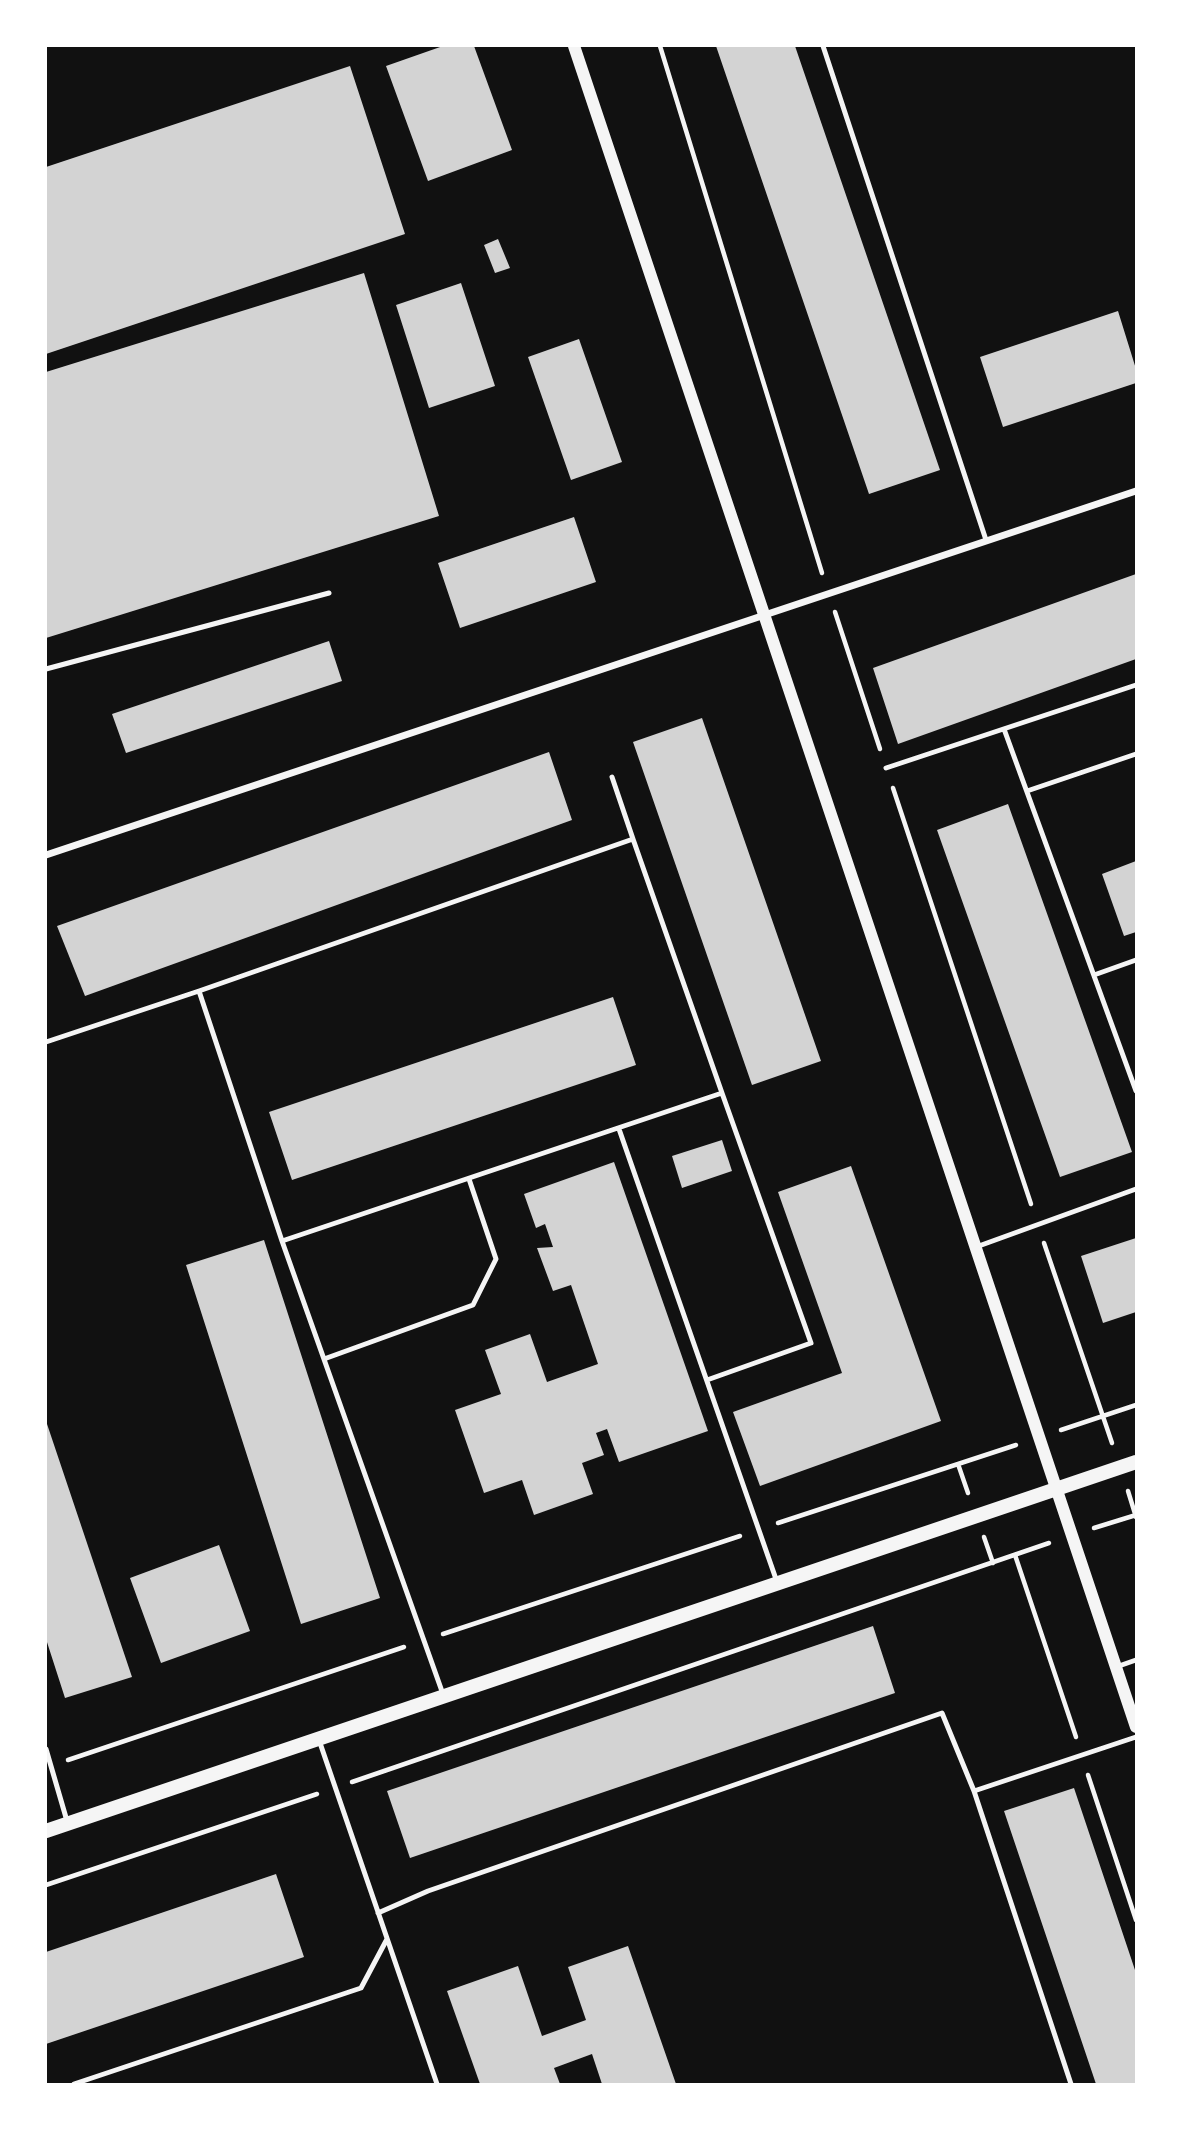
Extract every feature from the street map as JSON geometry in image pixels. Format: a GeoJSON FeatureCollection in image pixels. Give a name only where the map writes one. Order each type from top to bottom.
{"type":"FeatureCollection","features":[{"type":"Feature","properties":{"kind":"main road"},"geometry":{"type":"LineString","coordinates":[[46,1831],[1136,1462]]}},
{"type":"Feature","properties":{"kind":"street"},"geometry":{"type":"LineString","coordinates":[[574,46],[1136,1727]]}},
{"type":"Feature","properties":{"kind":"street"},"geometry":{"type":"LineString","coordinates":[[46,855],[1136,491]]}},
{"type":"Feature","properties":{"kind":"lane"},"geometry":{"type":"LineString","coordinates":[[823,46],[986,540]]}},
{"type":"Feature","properties":{"kind":"lane"},"geometry":{"type":"LineString","coordinates":[[46,669],[329,593]]}},
{"type":"Feature","properties":{"kind":"lane"},"geometry":{"type":"LineString","coordinates":[[886,768],[1136,685]]}},
{"type":"Feature","properties":{"kind":"lane"},"geometry":{"type":"LineString","coordinates":[[1004,729],[1136,1091]]}},
{"type":"Feature","properties":{"kind":"lane"},"geometry":{"type":"LineString","coordinates":[[1027,791],[1136,754]]}},
{"type":"Feature","properties":{"kind":"lane"},"geometry":{"type":"LineString","coordinates":[[612,777],[811,1343],[707,1380]]}},
{"type":"Feature","properties":{"kind":"lane"},"geometry":{"type":"LineString","coordinates":[[46,1042],[633,839]]}},
{"type":"Feature","properties":{"kind":"lane"},"geometry":{"type":"LineString","coordinates":[[1094,975],[1136,960]]}},
{"type":"Feature","properties":{"kind":"lane"},"geometry":{"type":"LineString","coordinates":[[199,991],[282,1241],[444,1698]]}},
{"type":"Feature","properties":{"kind":"lane"},"geometry":{"type":"LineString","coordinates":[[282,1241],[722,1093]]}},
{"type":"Feature","properties":{"kind":"lane"},"geometry":{"type":"LineString","coordinates":[[619,1129],[778,1585]]}},
{"type":"Feature","properties":{"kind":"lane"},"geometry":{"type":"LineString","coordinates":[[324,1359],[473,1305],[496,1259],[469,1179]]}},
{"type":"Feature","properties":{"kind":"lane"},"geometry":{"type":"LineString","coordinates":[[976,1247],[1136,1189]]}},
{"type":"Feature","properties":{"kind":"lane"},"geometry":{"type":"LineString","coordinates":[[1116,1667],[1136,1660]]}},
{"type":"Feature","properties":{"kind":"lane"},"geometry":{"type":"LineString","coordinates":[[378,1913],[428,1891],[942,1713],[974,1791],[1071,2084]]}},
{"type":"Feature","properties":{"kind":"lane"},"geometry":{"type":"LineString","coordinates":[[974,1791],[1136,1737]]}},
{"type":"Feature","properties":{"kind":"lane"},"geometry":{"type":"LineString","coordinates":[[319,1740],[437,2084]]}},
{"type":"Feature","properties":{"kind":"lane"},"geometry":{"type":"LineString","coordinates":[[46,1749],[68,1824]]}},
{"type":"Feature","properties":{"kind":"lane"},"geometry":{"type":"LineString","coordinates":[[74,2084],[92,2082],[361,1988],[387,1939]]}},
{"type":"Feature","properties":{"kind":"path"},"geometry":{"type":"LineString","coordinates":[[52,1766],[1136,1405]]}},
{"type":"Feature","properties":{"kind":"path"},"geometry":{"type":"LineString","coordinates":[[46,1885],[1136,1514]]}},
{"type":"Feature","properties":{"kind":"building"},"geometry":{"type":"Polygon","coordinates":[[[443,46],[474,46],[512,150],[428,181],[386,66],[443,46]]]}},
{"type":"Feature","properties":{"kind":"building"},"geometry":{"type":"Polygon","coordinates":[[[716,46],[795,46],[940,470],[869,494],[716,46]]]}},
{"type":"Feature","properties":{"kind":"building"},"geometry":{"type":"Polygon","coordinates":[[[350,66],[405,234],[46,354],[46,167],[350,66]]]}},
{"type":"Feature","properties":{"kind":"building"},"geometry":{"type":"Polygon","coordinates":[[[498,239],[510,268],[495,273],[484,245],[498,239]]]}},
{"type":"Feature","properties":{"kind":"building"},"geometry":{"type":"Polygon","coordinates":[[[364,273],[439,516],[46,638],[46,372],[364,273]]]}},
{"type":"Feature","properties":{"kind":"building"},"geometry":{"type":"Polygon","coordinates":[[[461,283],[495,386],[429,408],[396,305],[461,283]]]}},
{"type":"Feature","properties":{"kind":"building"},"geometry":{"type":"Polygon","coordinates":[[[1118,311],[1136,369],[1136,383],[1003,427],[980,357],[1118,311]]]}},
{"type":"Feature","properties":{"kind":"building"},"geometry":{"type":"Polygon","coordinates":[[[579,339],[622,462],[571,480],[528,357],[579,339]]]}},
{"type":"Feature","properties":{"kind":"building"},"geometry":{"type":"Polygon","coordinates":[[[574,517],[596,582],[460,628],[438,563],[574,517]]]}},
{"type":"Feature","properties":{"kind":"building"},"geometry":{"type":"Polygon","coordinates":[[[1136,574],[1136,659],[898,744],[873,668],[1136,574]]]}},
{"type":"Feature","properties":{"kind":"building"},"geometry":{"type":"Polygon","coordinates":[[[329,641],[342,681],[126,753],[112,714],[329,641]]]}},
{"type":"Feature","properties":{"kind":"building"},"geometry":{"type":"Polygon","coordinates":[[[702,718],[821,1061],[752,1085],[633,742],[702,718]]]}},
{"type":"Feature","properties":{"kind":"building"},"geometry":{"type":"Polygon","coordinates":[[[549,752],[572,820],[85,996],[57,926],[549,752]]]}},
{"type":"Feature","properties":{"kind":"building"},"geometry":{"type":"Polygon","coordinates":[[[1008,804],[1132,1152],[1060,1177],[937,830],[1008,804]]]}},
{"type":"Feature","properties":{"kind":"building"},"geometry":{"type":"Polygon","coordinates":[[[1136,861],[1136,932],[1124,936],[1102,874],[1136,861]]]}},
{"type":"Feature","properties":{"kind":"building"},"geometry":{"type":"Polygon","coordinates":[[[613,997],[636,1065],[292,1180],[269,1112],[613,997]]]}},
{"type":"Feature","properties":{"kind":"building"},"geometry":{"type":"Polygon","coordinates":[[[722,1140],[732,1171],[682,1188],[672,1156],[722,1140]]]}},
{"type":"Feature","properties":{"kind":"building"},"geometry":{"type":"Polygon","coordinates":[[[614,1162],[708,1431],[619,1462],[607,1429],[596,1433],[604,1455],[582,1463],[593,1494],[534,1515],[522,1480],[484,1493],[455,1410],[501,1394],[485,1350],[530,1334],[547,1382],[598,1364],[571,1285],[553,1291],[537,1248],[553,1247],[545,1224],[536,1228],[524,1194],[614,1162]]]}},
{"type":"Feature","properties":{"kind":"building"},"geometry":{"type":"Polygon","coordinates":[[[851,1166],[941,1421],[760,1486],[733,1412],[842,1373],[778,1192],[851,1166]]]}},
{"type":"Feature","properties":{"kind":"building"},"geometry":{"type":"Polygon","coordinates":[[[1136,1238],[1136,1312],[1103,1323],[1081,1256],[1136,1238]]]}},
{"type":"Feature","properties":{"kind":"building"},"geometry":{"type":"Polygon","coordinates":[[[264,1240],[380,1598],[301,1624],[186,1265],[264,1240]]]}},
{"type":"Feature","properties":{"kind":"building"},"geometry":{"type":"Polygon","coordinates":[[[46,1421],[132,1677],[65,1698],[46,1639],[46,1421]]]}},
{"type":"Feature","properties":{"kind":"building"},"geometry":{"type":"Polygon","coordinates":[[[219,1545],[250,1631],[161,1663],[130,1578],[219,1545]]]}},
{"type":"Feature","properties":{"kind":"building"},"geometry":{"type":"Polygon","coordinates":[[[873,1626],[895,1693],[410,1858],[387,1791],[873,1626]]]}},
{"type":"Feature","properties":{"kind":"building"},"geometry":{"type":"Polygon","coordinates":[[[1074,1788],[1136,1973],[1136,2084],[1096,2084],[1004,1811],[1074,1788]]]}},
{"type":"Feature","properties":{"kind":"building"},"geometry":{"type":"Polygon","coordinates":[[[276,1874],[304,1957],[46,2044],[46,1952],[276,1874]]]}},
{"type":"Feature","properties":{"kind":"building"},"geometry":{"type":"Polygon","coordinates":[[[628,1946],[676,2084],[602,2084],[592,2054],[554,2068],[560,2084],[480,2084],[447,1991],[518,1966],[542,2036],[586,2020],[568,1967],[628,1946]]]}}]}
